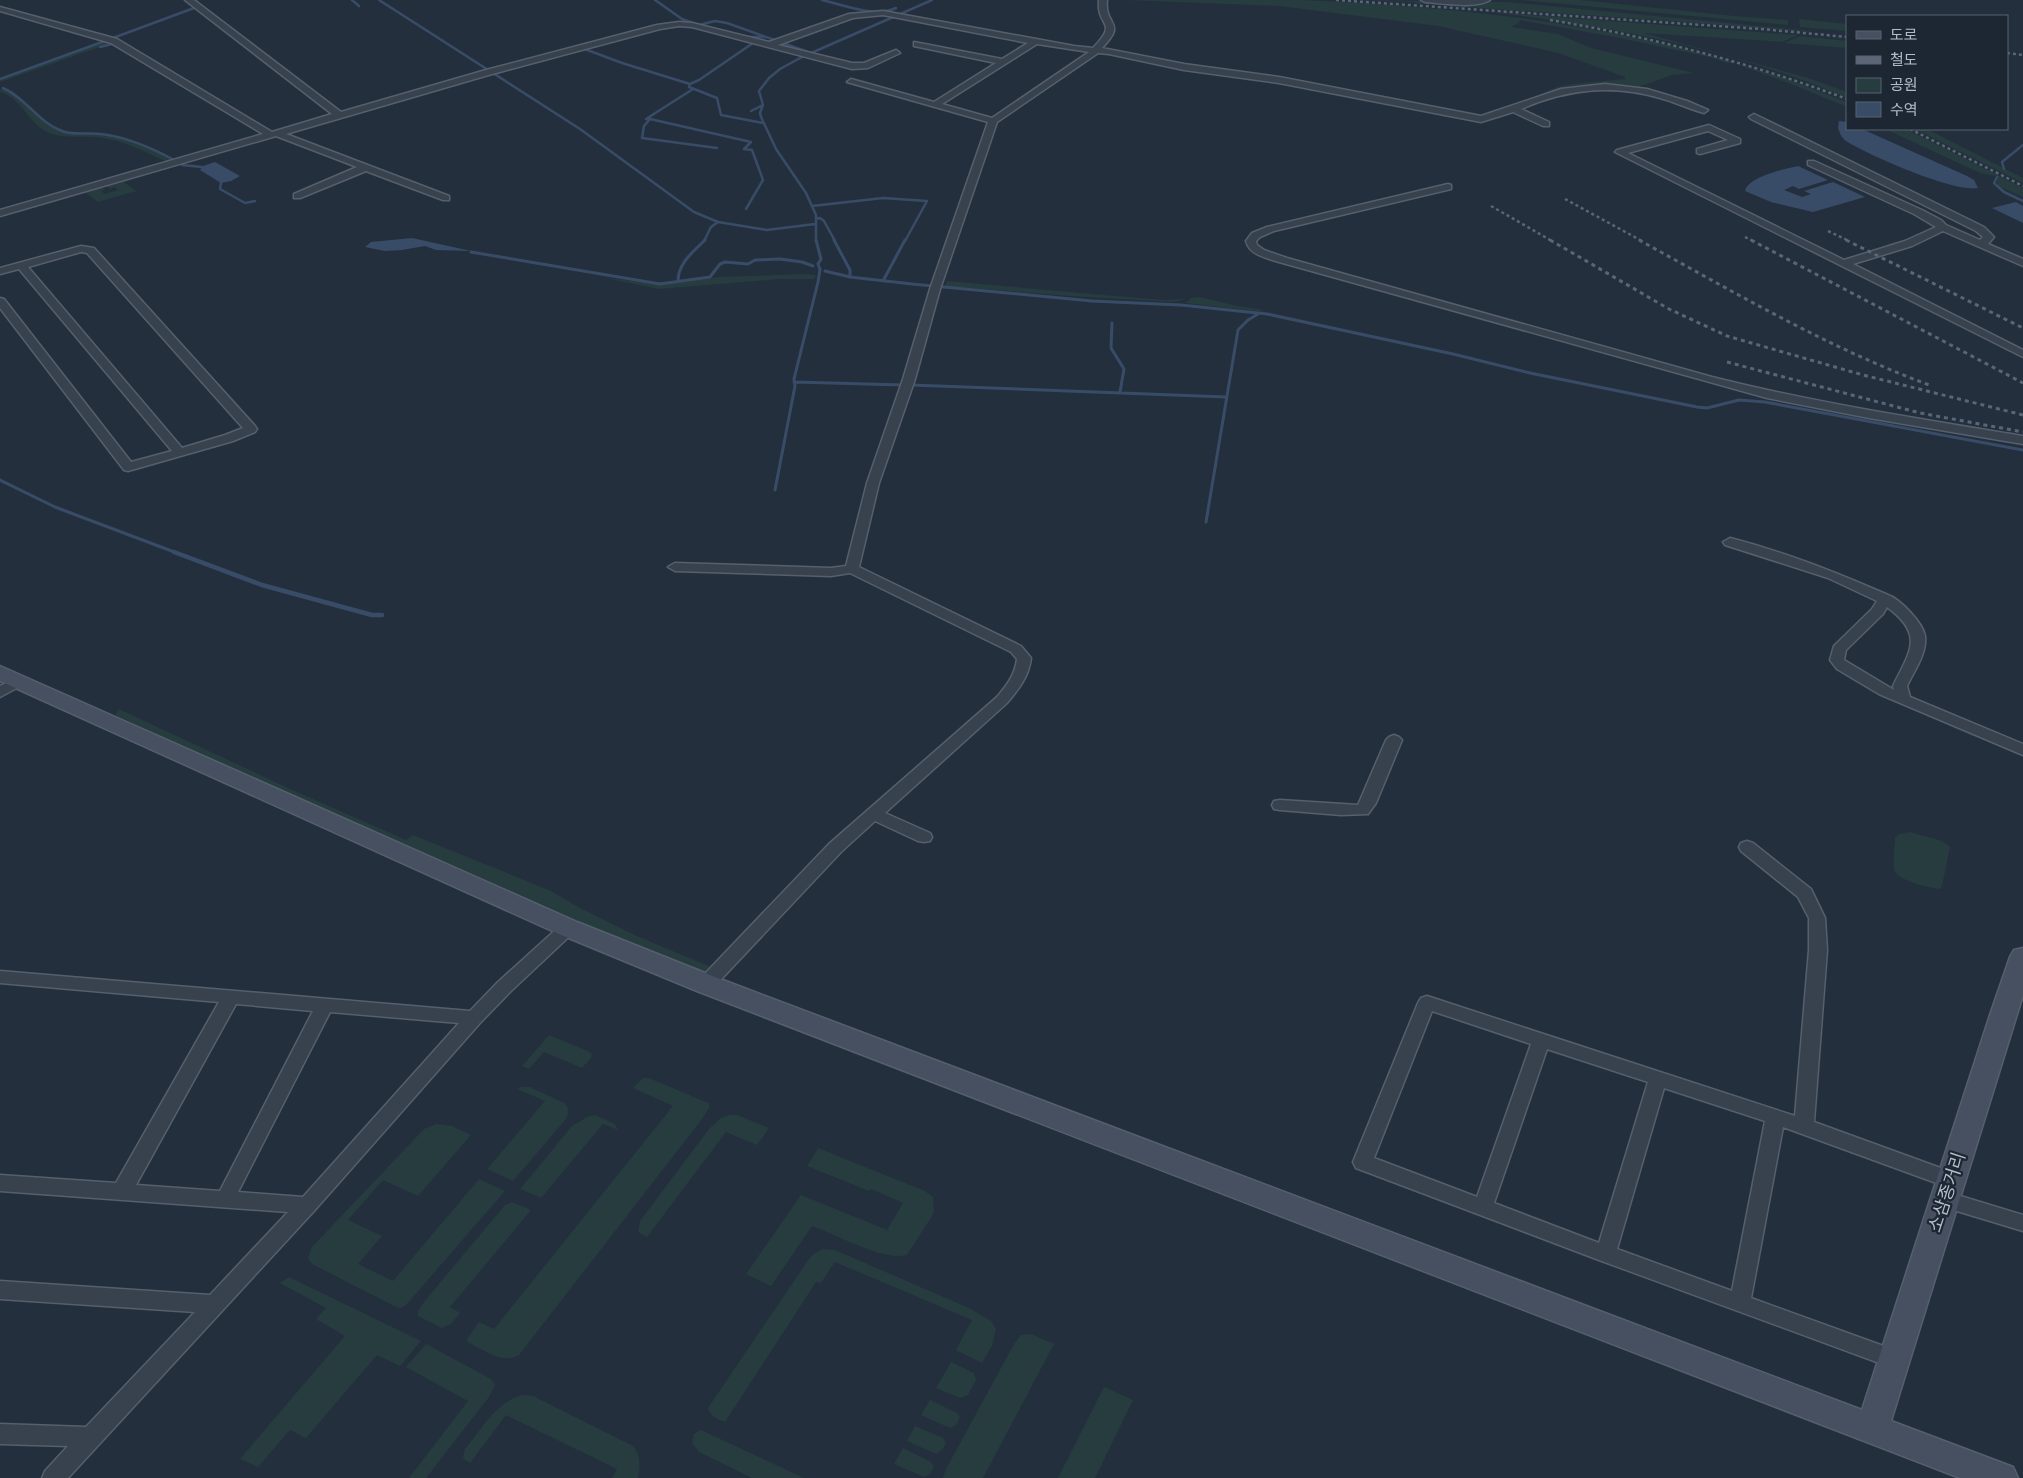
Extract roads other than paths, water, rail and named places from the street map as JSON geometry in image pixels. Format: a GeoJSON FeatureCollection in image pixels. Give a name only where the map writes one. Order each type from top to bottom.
{"type":"FeatureCollection","features":[{"type":"Feature","properties":{"kind":"main road"},"geometry":{"type":"LineString","coordinates":[[6,682],[568,928],[706,984],[2001,1478]]}},
{"type":"Feature","properties":{"kind":"main road","name":"소삼종거리"},"geometry":{"type":"LineString","coordinates":[[1872,1429],[1947,1189],[2023,957]]}},
{"type":"Feature","properties":{"kind":"street"},"geometry":{"type":"LineString","coordinates":[[189,0],[339,115]]}},
{"type":"Feature","properties":{"kind":"street"},"geometry":{"type":"LineString","coordinates":[[852,569],[873,483],[909,378],[936,286],[972,177],[993,121],[1092,54],[1110,35],[1111,29],[1102,8],[1103,0]]}},
{"type":"Feature","properties":{"kind":"street"},"geometry":{"type":"LineString","coordinates":[[1425,0],[1462,2],[1486,0]]}},
{"type":"Feature","properties":{"kind":"street"},"geometry":{"type":"LineString","coordinates":[[0,9],[114,41],[273,134],[446,198]]}},
{"type":"Feature","properties":{"kind":"street"},"geometry":{"type":"LineString","coordinates":[[769,45],[852,16],[870,13],[898,16],[1074,49],[1108,51],[1184,67],[1279,80],[1481,119],[1567,89],[1620,86],[1665,96],[1704,110]]}},
{"type":"Feature","properties":{"kind":"street"},"geometry":{"type":"LineString","coordinates":[[0,213],[489,72],[666,25],[692,25],[859,67],[896,53]]}},
{"type":"Feature","properties":{"kind":"street"},"geometry":{"type":"LineString","coordinates":[[935,105],[1035,42]]}},
{"type":"Feature","properties":{"kind":"street"},"geometry":{"type":"LineString","coordinates":[[917,44],[1003,62]]}},
{"type":"Feature","properties":{"kind":"street"},"geometry":{"type":"LineString","coordinates":[[851,82],[993,121]]}},
{"type":"Feature","properties":{"kind":"street"},"geometry":{"type":"LineString","coordinates":[[1513,109],[1546,124]]}},
{"type":"Feature","properties":{"kind":"street"},"geometry":{"type":"LineString","coordinates":[[1754,117],[1980,230],[1990,237],[1982,244]]}},
{"type":"Feature","properties":{"kind":"street"},"geometry":{"type":"LineString","coordinates":[[1700,151],[1738,141],[1709,128],[1620,152],[2023,354]]}},
{"type":"Feature","properties":{"kind":"street"},"geometry":{"type":"LineString","coordinates":[[1811,163],[1918,212],[1937,222],[1942,228],[2023,263]]}},
{"type":"Feature","properties":{"kind":"street"},"geometry":{"type":"LineString","coordinates":[[297,196],[366,167]]}},
{"type":"Feature","properties":{"kind":"street"},"geometry":{"type":"LineString","coordinates":[[1448,187],[1271,229],[1256,235],[1251,241],[1252,246],[1260,252],[1283,260],[1724,384],[1818,405],[2023,440]]}},
{"type":"Feature","properties":{"kind":"street"},"geometry":{"type":"LineString","coordinates":[[1843,264],[1936,233],[1942,228]]}},
{"type":"Feature","properties":{"kind":"street"},"geometry":{"type":"LineString","coordinates":[[0,271],[81,249],[90,250],[251,429],[247,432],[180,453],[128,467],[0,301]]}},
{"type":"Feature","properties":{"kind":"street"},"geometry":{"type":"LineString","coordinates":[[21,265],[180,453]]}},
{"type":"Feature","properties":{"kind":"street"},"geometry":{"type":"LineString","coordinates":[[1730,542],[1864,587],[1884,598],[1903,613],[1916,628],[1917,648],[1900,686],[1904,700]]}},
{"type":"Feature","properties":{"kind":"street"},"geometry":{"type":"LineString","coordinates":[[675,567],[831,572],[852,569],[1016,649],[1024,658],[1024,669],[1016,684],[1002,700],[835,848],[706,984]]}},
{"type":"Feature","properties":{"kind":"street"},"geometry":{"type":"LineString","coordinates":[[1884,598],[1878,611],[1839,648],[1837,660],[1842,666],[1904,700],[2023,750]]}},
{"type":"Feature","properties":{"kind":"street"},"geometry":{"type":"LineString","coordinates":[[1280,805],[1362,810],[1368,803],[1394,740]]}},
{"type":"Feature","properties":{"kind":"street"},"geometry":{"type":"LineString","coordinates":[[874,814],[924,837]]}},
{"type":"Feature","properties":{"kind":"street"},"geometry":{"type":"LineString","coordinates":[[1747,847],[1805,893],[1817,918],[1818,950],[1811,1018],[1804,1126]]}},
{"type":"Feature","properties":{"kind":"street"},"geometry":{"type":"LineString","coordinates":[[53,1478],[307,1205],[474,1018],[504,987],[568,928]]}},
{"type":"Feature","properties":{"kind":"street"},"geometry":{"type":"LineString","coordinates":[[0,977],[474,1018]]}},
{"type":"Feature","properties":{"kind":"street"},"geometry":{"type":"LineString","coordinates":[[122,1191],[231,997]]}},
{"type":"Feature","properties":{"kind":"street"},"geometry":{"type":"LineString","coordinates":[[1893,1359],[1606,1254],[1363,1162],[1427,1003],[1804,1126],[2023,1223]]}},
{"type":"Feature","properties":{"kind":"street"},"geometry":{"type":"LineString","coordinates":[[225,1199],[325,1005]]}},
{"type":"Feature","properties":{"kind":"street"},"geometry":{"type":"LineString","coordinates":[[1483,1208],[1541,1040]]}},
{"type":"Feature","properties":{"kind":"street"},"geometry":{"type":"LineString","coordinates":[[1606,1254],[1658,1078]]}},
{"type":"Feature","properties":{"kind":"street"},"geometry":{"type":"LineString","coordinates":[[1740,1303],[1775,1118]]}},
{"type":"Feature","properties":{"kind":"street"},"geometry":{"type":"LineString","coordinates":[[0,1183],[307,1205]]}},
{"type":"Feature","properties":{"kind":"street"},"geometry":{"type":"LineString","coordinates":[[0,1290],[214,1304]]}},
{"type":"Feature","properties":{"kind":"street"},"geometry":{"type":"LineString","coordinates":[[0,1434],[91,1437]]}},
{"type":"Feature","properties":{"kind":"water"},"geometry":{"type":"Polygon","coordinates":[[[1839,121],[1846,122],[1846,130],[1864,130],[1967,176],[1974,180],[1978,188],[1951,185],[1912,172],[1846,141],[1838,128],[1839,121]]]}},
{"type":"Feature","properties":{"kind":"water"},"geometry":{"type":"Polygon","coordinates":[[[215,162],[240,176],[231,181],[221,183],[200,170],[203,166],[215,162]]]}},
{"type":"Feature","properties":{"kind":"water"},"geometry":{"type":"Polygon","coordinates":[[[1798,166],[1828,180],[1799,189],[1793,186],[1784,190],[1802,197],[1811,194],[1804,191],[1833,182],[1865,197],[1813,212],[1771,202],[1745,191],[1748,186],[1759,178],[1798,166]]]}},
{"type":"Feature","properties":{"kind":"water"},"geometry":{"type":"Polygon","coordinates":[[[2016,202],[2023,206],[2023,223],[1992,208],[2016,202]]]}},
{"type":"Feature","properties":{"kind":"water"},"geometry":{"type":"Polygon","coordinates":[[[412,238],[471,251],[436,250],[425,246],[385,251],[365,247],[371,242],[412,238]]]}},
{"type":"Feature","properties":{"kind":"waterway"},"geometry":{"type":"LineString","coordinates":[[352,0],[359,6]]}},
{"type":"Feature","properties":{"kind":"waterway"},"geometry":{"type":"LineString","coordinates":[[379,0],[494,74]]}},
{"type":"Feature","properties":{"kind":"waterway"},"geometry":{"type":"LineString","coordinates":[[655,0],[682,19],[696,24]]}},
{"type":"Feature","properties":{"kind":"waterway"},"geometry":{"type":"LineString","coordinates":[[822,0],[878,12],[896,8]]}},
{"type":"Feature","properties":{"kind":"waterway"},"geometry":{"type":"LineString","coordinates":[[763,105],[759,91],[769,78],[780,69],[802,57],[932,0]]}},
{"type":"Feature","properties":{"kind":"waterway"},"geometry":{"type":"LineString","coordinates":[[113,38],[194,8]]}},
{"type":"Feature","properties":{"kind":"waterway"},"geometry":{"type":"LineString","coordinates":[[699,25],[715,21],[727,23],[811,53]]}},
{"type":"Feature","properties":{"kind":"waterway"},"geometry":{"type":"LineString","coordinates":[[747,37],[766,37]]}},
{"type":"Feature","properties":{"kind":"waterway"},"geometry":{"type":"LineString","coordinates":[[0,79],[113,38]]}},
{"type":"Feature","properties":{"kind":"waterway"},"geometry":{"type":"LineString","coordinates":[[100,47],[112,44],[115,40],[113,38]]}},
{"type":"Feature","properties":{"kind":"waterway"},"geometry":{"type":"LineString","coordinates":[[690,84],[699,80],[753,43]]}},
{"type":"Feature","properties":{"kind":"waterway"},"geometry":{"type":"LineString","coordinates":[[582,48],[622,63],[690,84]]}},
{"type":"Feature","properties":{"kind":"waterway"},"geometry":{"type":"LineString","coordinates":[[494,74],[576,51]]}},
{"type":"Feature","properties":{"kind":"waterway"},"geometry":{"type":"LineString","coordinates":[[494,74],[580,129],[694,212],[718,222]]}},
{"type":"Feature","properties":{"kind":"waterway"},"geometry":{"type":"LineString","coordinates":[[690,84],[689,87],[717,98],[721,115],[763,123]]}},
{"type":"Feature","properties":{"kind":"waterway"},"geometry":{"type":"LineString","coordinates":[[3,88],[19,98],[46,122],[62,131],[101,134],[129,140],[174,160]]}},
{"type":"Feature","properties":{"kind":"waterway"},"geometry":{"type":"LineString","coordinates":[[650,119],[646,119],[693,89]]}},
{"type":"Feature","properties":{"kind":"waterway"},"geometry":{"type":"LineString","coordinates":[[751,111],[763,105]]}},
{"type":"Feature","properties":{"kind":"waterway"},"geometry":{"type":"LineString","coordinates":[[763,105],[760,113],[761,117],[776,149],[806,193],[816,219]]}},
{"type":"Feature","properties":{"kind":"waterway"},"geometry":{"type":"LineString","coordinates":[[650,119],[751,142],[744,149],[752,150],[763,180],[746,209]]}},
{"type":"Feature","properties":{"kind":"waterway"},"geometry":{"type":"LineString","coordinates":[[650,119],[644,126],[642,138],[717,148]]}},
{"type":"Feature","properties":{"kind":"waterway"},"geometry":{"type":"LineString","coordinates":[[2004,169],[2002,162],[2023,145]]}},
{"type":"Feature","properties":{"kind":"waterway"},"geometry":{"type":"LineString","coordinates":[[182,165],[202,167]]}},
{"type":"Feature","properties":{"kind":"waterway"},"geometry":{"type":"LineString","coordinates":[[1997,177],[1994,183],[2004,192],[2023,201]]}},
{"type":"Feature","properties":{"kind":"waterway"},"geometry":{"type":"LineString","coordinates":[[221,183],[220,189],[245,203],[255,201]]}},
{"type":"Feature","properties":{"kind":"waterway"},"geometry":{"type":"LineString","coordinates":[[812,206],[883,198],[927,201],[905,241]]}},
{"type":"Feature","properties":{"kind":"waterway"},"geometry":{"type":"LineString","coordinates":[[816,219],[820,218],[824,221],[835,241]]}},
{"type":"Feature","properties":{"kind":"waterway"},"geometry":{"type":"LineString","coordinates":[[816,219],[816,240]]}},
{"type":"Feature","properties":{"kind":"waterway"},"geometry":{"type":"LineString","coordinates":[[704,241],[711,227],[718,222]]}},
{"type":"Feature","properties":{"kind":"waterway"},"geometry":{"type":"LineString","coordinates":[[718,222],[767,230],[815,224]]}},
{"type":"Feature","properties":{"kind":"waterway"},"geometry":{"type":"LineString","coordinates":[[794,382],[820,269],[818,264],[821,259],[816,240]]}},
{"type":"Feature","properties":{"kind":"waterway"},"geometry":{"type":"LineString","coordinates":[[834,240],[850,270],[850,277]]}},
{"type":"Feature","properties":{"kind":"waterway"},"geometry":{"type":"LineString","coordinates":[[883,281],[905,240]]}},
{"type":"Feature","properties":{"kind":"waterway"},"geometry":{"type":"LineString","coordinates":[[678,281],[683,263],[704,241]]}},
{"type":"Feature","properties":{"kind":"waterway"},"geometry":{"type":"LineString","coordinates":[[471,252],[660,284],[710,277],[720,264],[725,262],[748,264],[755,260],[780,259],[802,262],[813,266]]}},
{"type":"Feature","properties":{"kind":"waterway"},"geometry":{"type":"LineString","coordinates":[[825,271],[850,277]]}},
{"type":"Feature","properties":{"kind":"waterway"},"geometry":{"type":"LineString","coordinates":[[850,277],[883,281]]}},
{"type":"Feature","properties":{"kind":"waterway"},"geometry":{"type":"LineString","coordinates":[[883,281],[1092,301],[1181,305],[1267,314],[1453,354],[1530,373],[1697,407],[1707,408],[1739,400],[1765,402],[2023,450]]}},
{"type":"Feature","properties":{"kind":"waterway"},"geometry":{"type":"LineString","coordinates":[[1206,522],[1238,330],[1248,320],[1258,314]]}},
{"type":"Feature","properties":{"kind":"waterway"},"geometry":{"type":"LineString","coordinates":[[1112,323],[1111,348],[1124,369],[1120,392]]}},
{"type":"Feature","properties":{"kind":"waterway"},"geometry":{"type":"LineString","coordinates":[[775,490],[794,382]]}},
{"type":"Feature","properties":{"kind":"waterway"},"geometry":{"type":"LineString","coordinates":[[794,382],[903,385]]}},
{"type":"Feature","properties":{"kind":"waterway"},"geometry":{"type":"LineString","coordinates":[[911,385],[1226,397]]}},
{"type":"Feature","properties":{"kind":"waterway"},"geometry":{"type":"LineString","coordinates":[[0,480],[55,507],[177,553]]}},
{"type":"Feature","properties":{"kind":"waterway"},"geometry":{"type":"LineString","coordinates":[[174,552],[262,585],[372,615],[382,615]]}},
{"type":"Feature","properties":{"kind":"railway"},"geometry":{"type":"LineString","coordinates":[[1336,0],[1761,29],[1846,37]]}},
{"type":"Feature","properties":{"kind":"railway"},"geometry":{"type":"LineString","coordinates":[[1550,20],[1626,34],[1700,52],[1774,74],[1846,99]]}},
{"type":"Feature","properties":{"kind":"railway"},"geometry":{"type":"LineString","coordinates":[[2008,53],[2023,55]]}},
{"type":"Feature","properties":{"kind":"railway"},"geometry":{"type":"LineString","coordinates":[[1912,130],[2023,186]]}},
{"type":"Feature","properties":{"kind":"railway"},"geometry":{"type":"LineString","coordinates":[[1565,199],[1642,241]]}},
{"type":"Feature","properties":{"kind":"railway"},"geometry":{"type":"LineString","coordinates":[[1491,206],[1552,241]]}},
{"type":"Feature","properties":{"kind":"railway"},"geometry":{"type":"LineString","coordinates":[[1828,231],[1849,241]]}},
{"type":"Feature","properties":{"kind":"railway"},"geometry":{"type":"LineString","coordinates":[[1745,237],[1751,240]]}},
{"type":"Feature","properties":{"kind":"railway"},"geometry":{"type":"LineString","coordinates":[[1550,240],[1669,309],[1727,336],[1863,375],[2023,415]]}},
{"type":"Feature","properties":{"kind":"railway"},"geometry":{"type":"LineString","coordinates":[[1639,240],[1783,319],[1857,355],[1932,386]]}},
{"type":"Feature","properties":{"kind":"railway"},"geometry":{"type":"LineString","coordinates":[[1751,240],[2023,383]]}},
{"type":"Feature","properties":{"kind":"railway"},"geometry":{"type":"LineString","coordinates":[[1846,240],[2023,328]]}},
{"type":"Feature","properties":{"kind":"railway"},"geometry":{"type":"LineString","coordinates":[[1727,362],[1920,413],[2023,432]]}}]}
